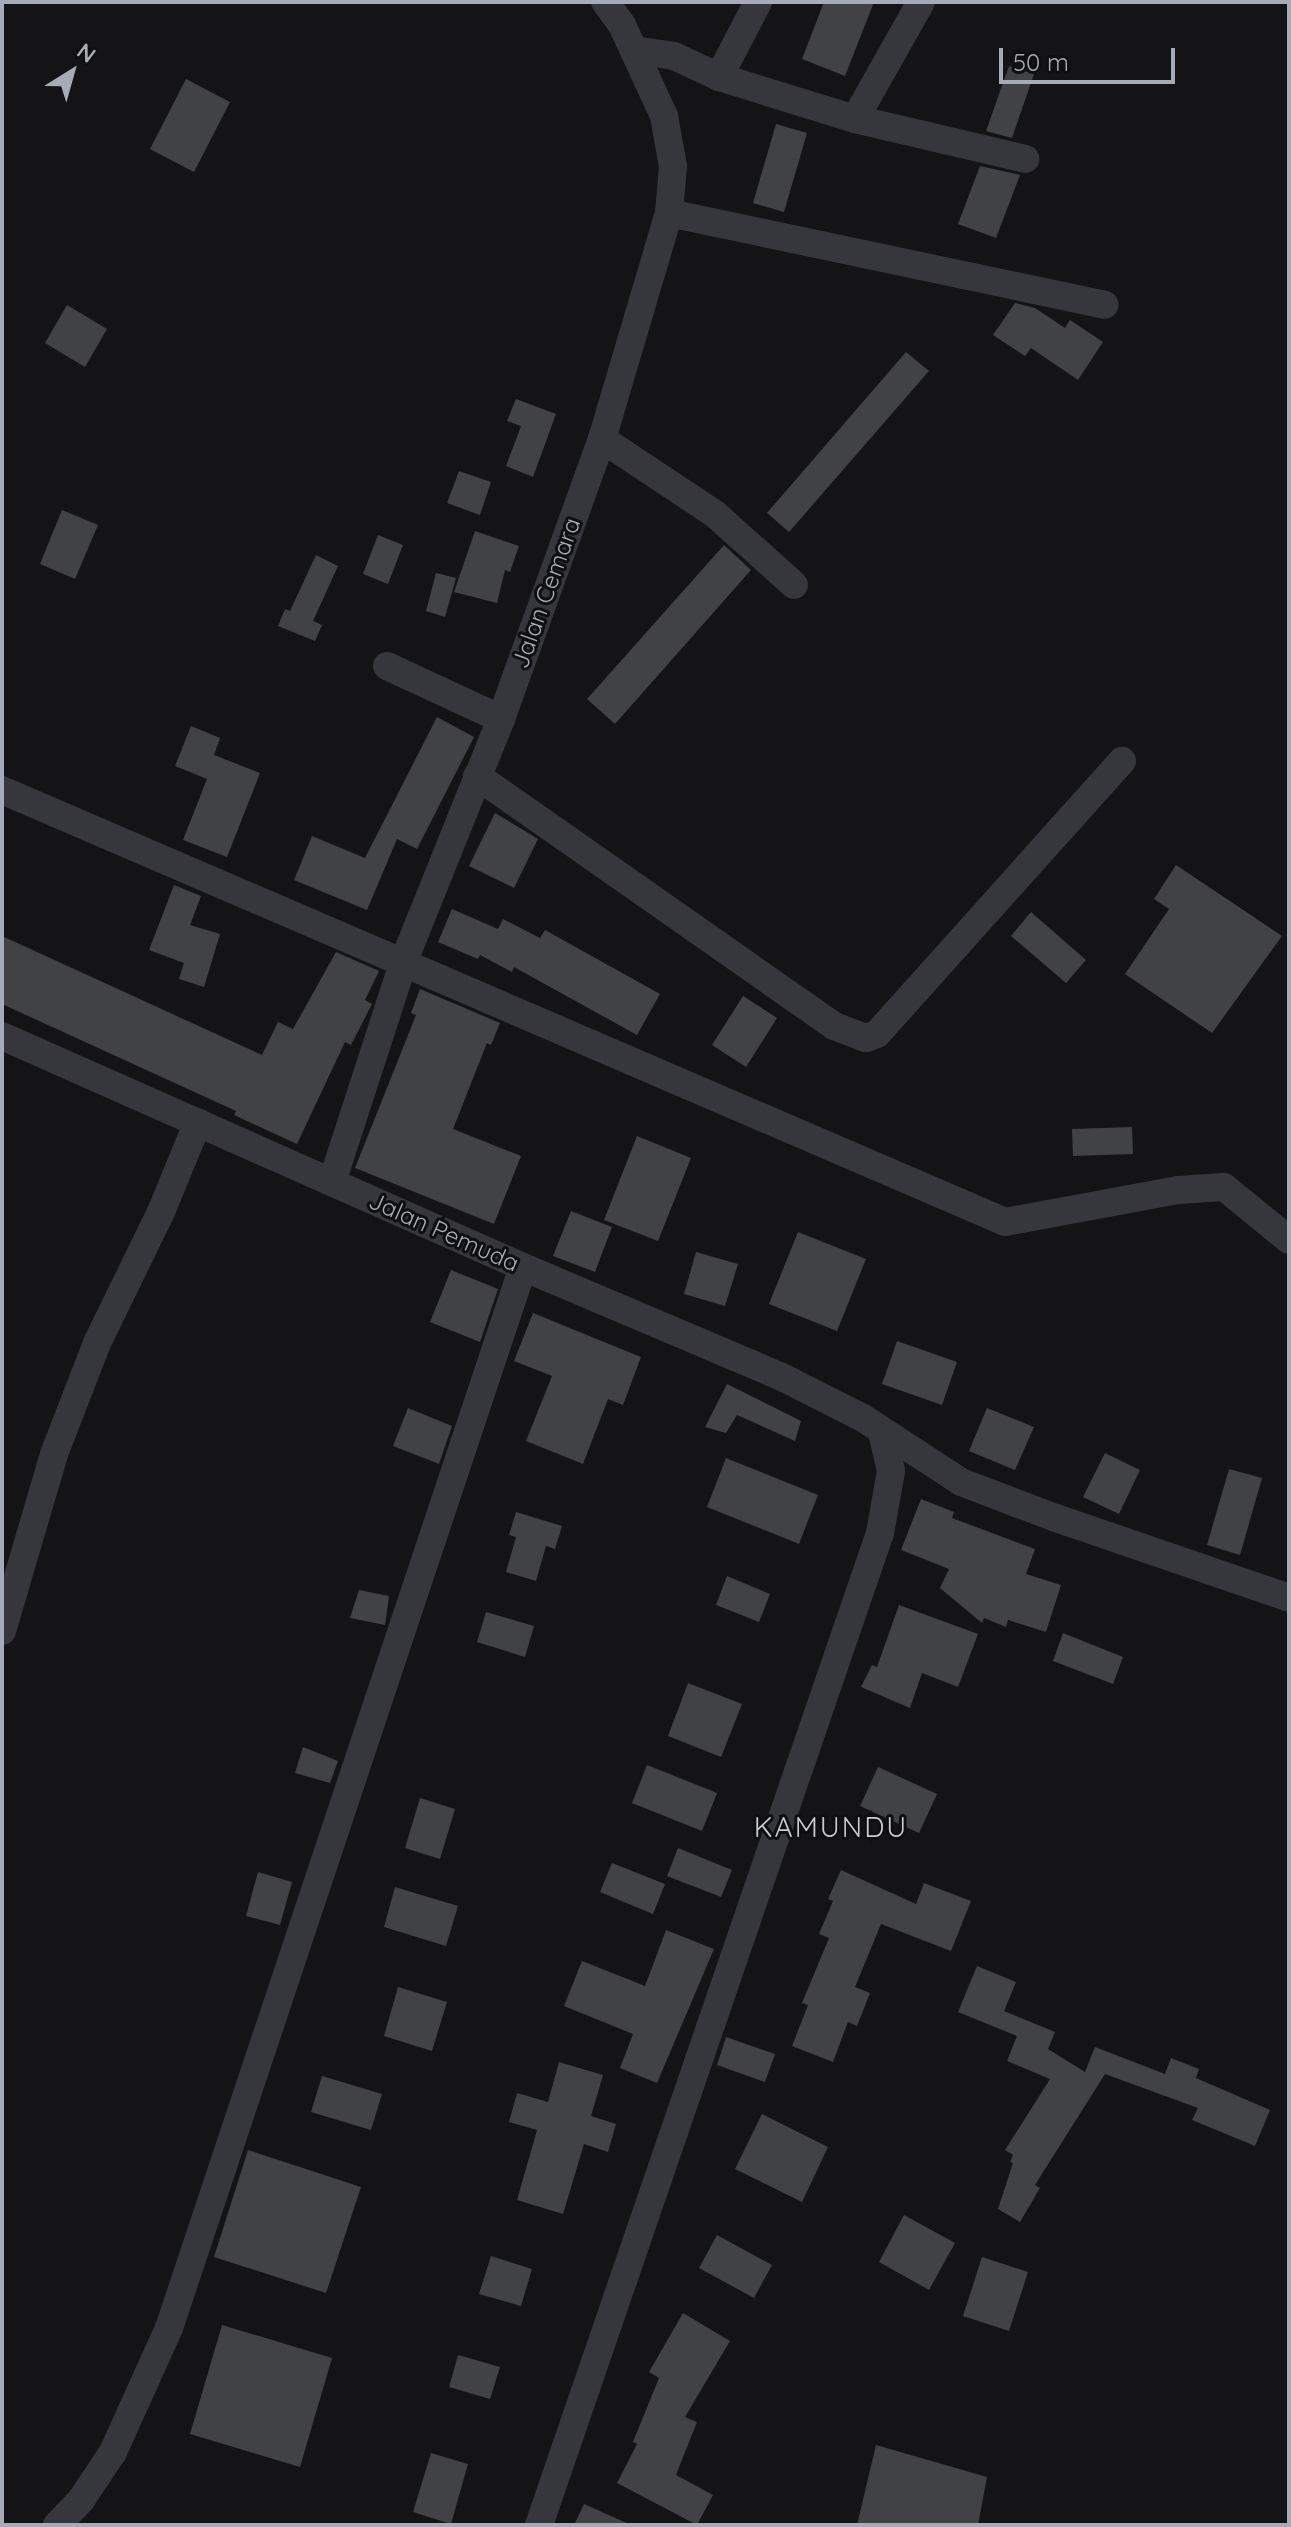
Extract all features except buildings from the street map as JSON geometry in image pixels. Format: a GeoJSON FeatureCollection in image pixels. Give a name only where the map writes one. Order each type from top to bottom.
{"type":"FeatureCollection","features":[{"type":"Feature","properties":{"kind":"street","name":"Jalan Cemara"},"geometry":{"type":"LineString","coordinates":[[332,1182],[403,963],[501,719],[602,439],[669,213],[673,166],[664,116],[634,50],[605,2]]}},
{"type":"Feature","properties":{"kind":"street"},"geometry":{"type":"LineString","coordinates":[[719,77],[758,2]]}},
{"type":"Feature","properties":{"kind":"street"},"geometry":{"type":"LineString","coordinates":[[855,119],[921,2]]}},
{"type":"Feature","properties":{"kind":"street"},"geometry":{"type":"LineString","coordinates":[[634,50],[674,56],[719,77],[855,119],[1025,159]]}},
{"type":"Feature","properties":{"kind":"street"},"geometry":{"type":"LineString","coordinates":[[669,213],[1104,305]]}},
{"type":"Feature","properties":{"kind":"street"},"geometry":{"type":"LineString","coordinates":[[602,439],[715,514],[794,585]]}},
{"type":"Feature","properties":{"kind":"street"},"geometry":{"type":"LineString","coordinates":[[387,666],[501,719]]}},
{"type":"Feature","properties":{"kind":"street"},"geometry":{"type":"LineString","coordinates":[[477,776],[834,1026],[866,1038],[877,1034],[1122,761]]}},
{"type":"Feature","properties":{"kind":"street"},"geometry":{"type":"LineString","coordinates":[[2,790],[1005,1222],[1178,1190],[1224,1187],[1289,1240]]}},
{"type":"Feature","properties":{"kind":"street","name":"Jalan Pemuda"},"geometry":{"type":"LineString","coordinates":[[2,1036],[523,1267],[780,1376],[863,1418],[961,1482],[1289,1598]]}},
{"type":"Feature","properties":{"kind":"street"},"geometry":{"type":"LineString","coordinates":[[2,1631],[65,1427],[97,1343],[161,1212],[198,1122]]}},
{"type":"Feature","properties":{"kind":"street"},"geometry":{"type":"LineString","coordinates":[[57,2525],[81,2500],[113,2452],[169,2328],[523,1267]]}},
{"type":"Feature","properties":{"kind":"street"},"geometry":{"type":"LineString","coordinates":[[539,2525],[880,1533],[891,1471],[882,1433]]}},
{"type":"Feature","properties":{"kind":"district","name":"KAMUNDU"},"geometry":{"type":"Point","coordinates":[831,1827]}}]}
